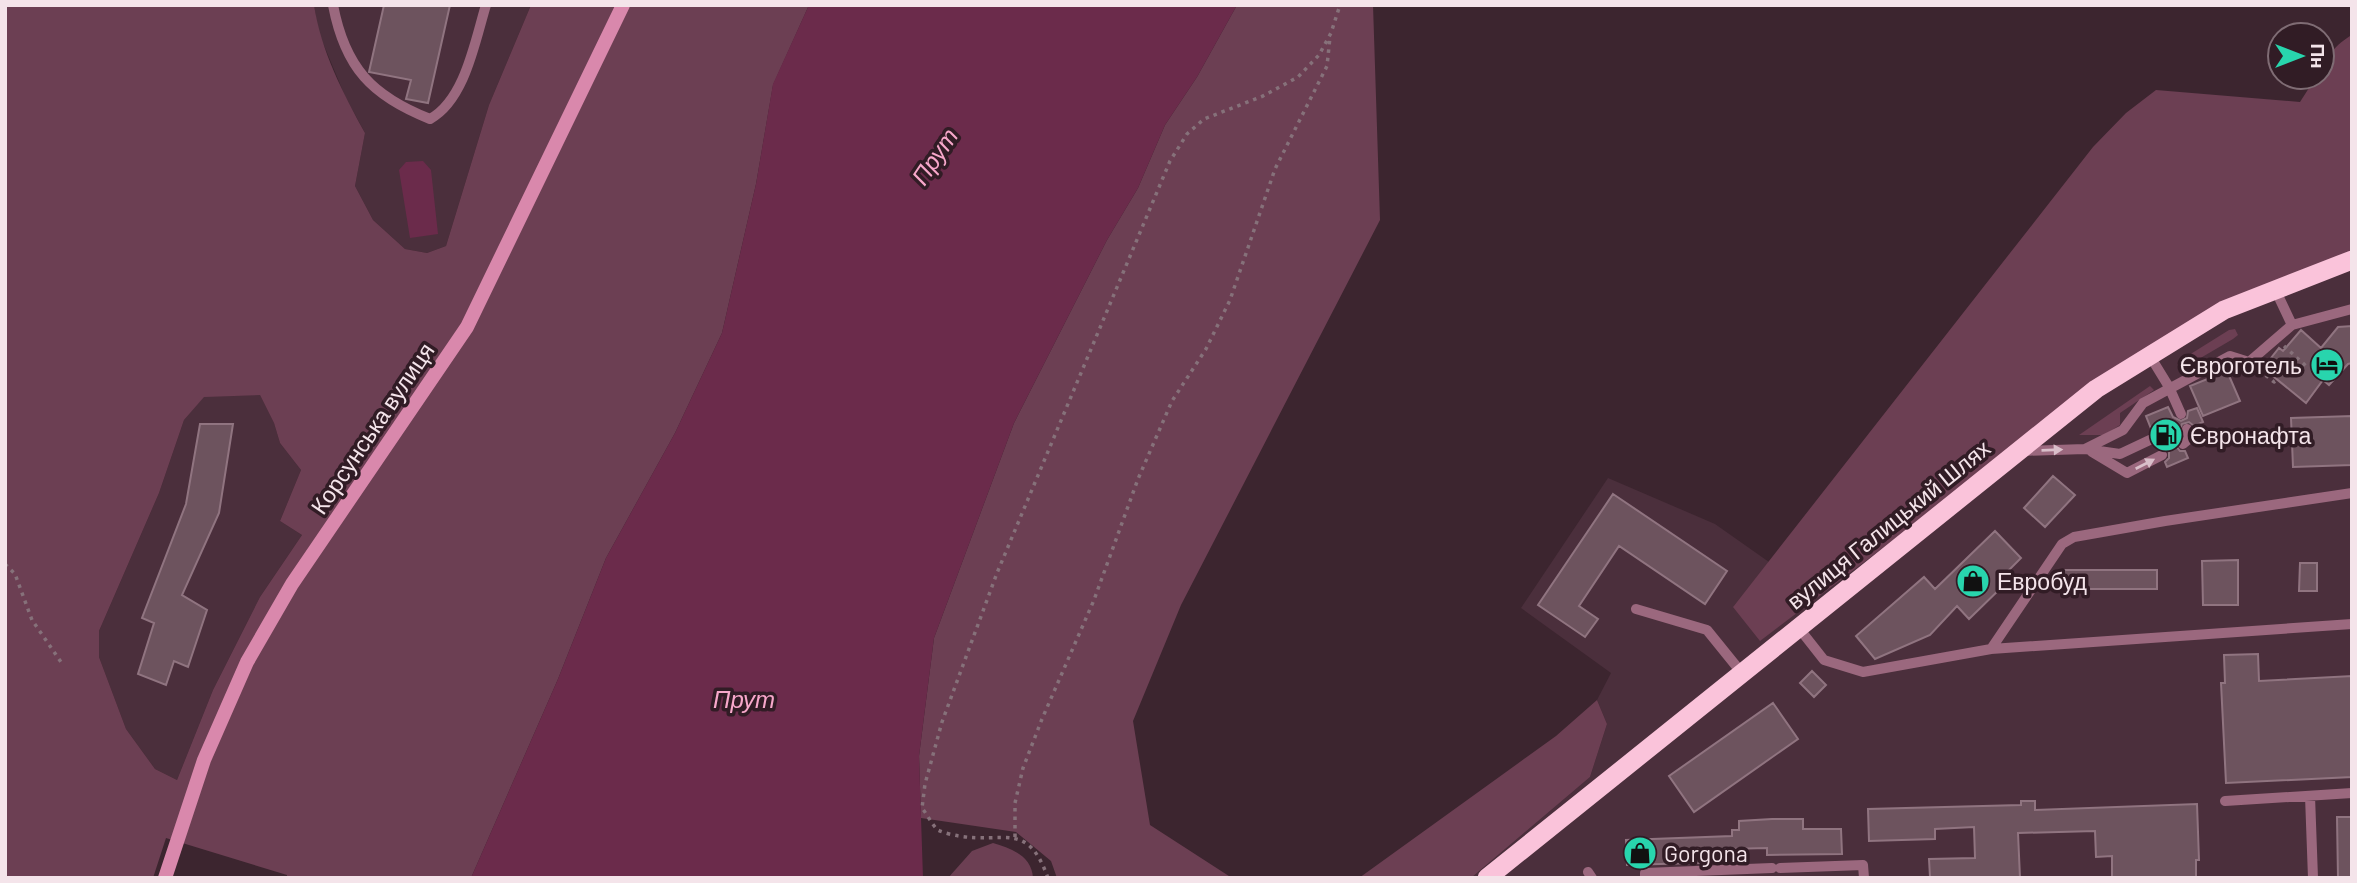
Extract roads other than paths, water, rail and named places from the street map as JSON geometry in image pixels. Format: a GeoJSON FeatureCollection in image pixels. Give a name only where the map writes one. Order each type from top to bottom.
{"type":"FeatureCollection","features":[{"type":"Feature","properties":{"kind":"highway","name":"вулиця Галицький Шлях"},"geometry":{"type":"LineString","coordinates":[[1487,878],[2096,389],[2224,310],[2274,288],[2352,260]]}},
{"type":"Feature","properties":{"kind":"main road","name":"Корсунська вулиця"},"geometry":{"type":"LineString","coordinates":[[165,878],[204,760],[247,662],[292,583],[467,327],[623,5]]}},
{"type":"Feature","properties":{"kind":"lane"},"geometry":{"type":"LineString","coordinates":[[333,5],[338,32],[368,82],[399,106],[430,119],[442,113],[463,79],[486,5]]}},
{"type":"Feature","properties":{"kind":"lane"},"geometry":{"type":"LineString","coordinates":[[2274,288],[2292,326]]}},
{"type":"Feature","properties":{"kind":"lane"},"geometry":{"type":"LineString","coordinates":[[2085,449],[2123,430],[2143,403],[2169,387],[2230,356],[2249,362],[2292,326],[2352,309]]}},
{"type":"Feature","properties":{"kind":"lane"},"geometry":{"type":"LineString","coordinates":[[2150,356],[2169,387],[2181,414]]}},
{"type":"Feature","properties":{"kind":"lane"},"geometry":{"type":"LineString","coordinates":[[2183,444],[2189,439],[2187,429]]}},
{"type":"Feature","properties":{"kind":"lane"},"geometry":{"type":"LineString","coordinates":[[2018,451],[2085,449],[2120,454],[2154,438]]}},
{"type":"Feature","properties":{"kind":"lane"},"geometry":{"type":"LineString","coordinates":[[2085,449],[2127,473],[2162,455]]}},
{"type":"Feature","properties":{"kind":"lane"},"geometry":{"type":"LineString","coordinates":[[1991,649],[2062,544],[2074,537],[2352,493]]}},
{"type":"Feature","properties":{"kind":"lane"},"geometry":{"type":"LineString","coordinates":[[1636,609],[1707,630],[1741,672]]}},
{"type":"Feature","properties":{"kind":"lane"},"geometry":{"type":"LineString","coordinates":[[1798,626],[1824,660],[1863,672],[1991,649],[2352,624]]}},
{"type":"Feature","properties":{"kind":"lane"},"geometry":{"type":"LineString","coordinates":[[2225,801],[2352,793]]}},
{"type":"Feature","properties":{"kind":"lane"},"geometry":{"type":"LineString","coordinates":[[2311,796],[2313,878]]}},
{"type":"Feature","properties":{"kind":"lane"},"geometry":{"type":"LineString","coordinates":[[1645,878],[1645,873],[1700,874],[1864,865],[1864,878]]}},
{"type":"Feature","properties":{"kind":"water","name":"Прут"},"geometry":{"type":"Polygon","coordinates":[[[809,5],[1237,5],[1197,77],[1165,125],[1138,188],[1107,240],[1014,423],[934,638],[919,756],[923,878],[471,878],[558,679],[606,558],[675,433],[722,333],[756,184],[773,84],[809,5]]]}},
{"type":"Feature","properties":{"kind":"water"},"geometry":{"type":"Polygon","coordinates":[[[423,161],[431,170],[438,234],[410,238],[399,170],[406,162],[423,161]]]}},
{"type":"Feature","properties":{"kind":"place","name":"Євроготель"},"geometry":{"type":"Point","coordinates":[2327,365]}},
{"type":"Feature","properties":{"kind":"place","name":"Євронафта"},"geometry":{"type":"Point","coordinates":[2166,435]}},
{"type":"Feature","properties":{"kind":"place","name":"Евробуд"},"geometry":{"type":"Point","coordinates":[1973,581]}},
{"type":"Feature","properties":{"kind":"place","name":"Gorgona"},"geometry":{"type":"Point","coordinates":[1640,853]}}]}
